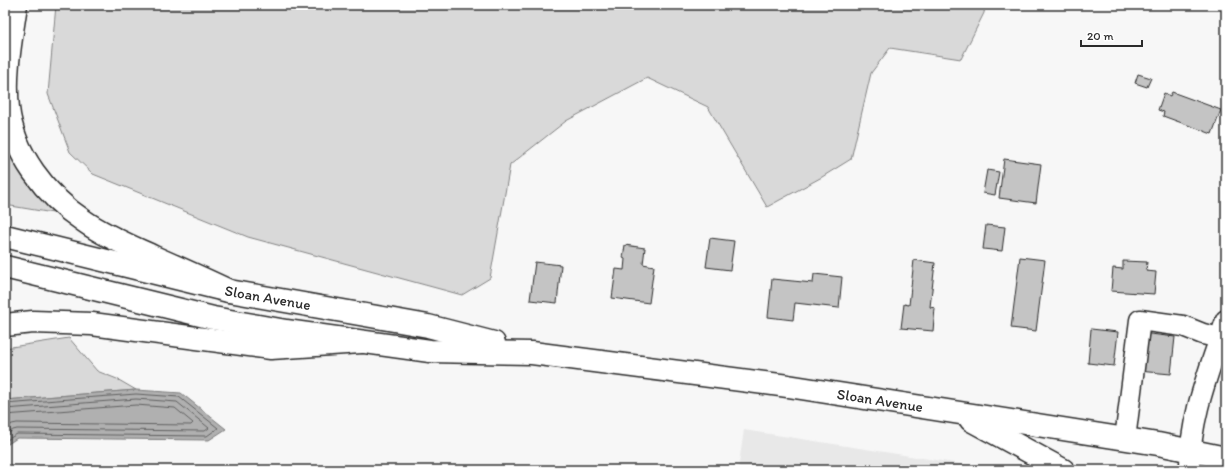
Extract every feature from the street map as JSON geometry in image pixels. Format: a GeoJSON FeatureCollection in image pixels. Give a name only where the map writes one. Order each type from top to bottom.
{"type":"FeatureCollection","features":[{"type":"Feature","properties":{"kind":"main road"},"geometry":{"type":"LineString","coordinates":[[16,5],[6,75],[8,110],[17,142],[35,174],[68,208],[98,230],[132,247],[229,290]]}},
{"type":"Feature","properties":{"kind":"main road","name":"Sloan Avenue"},"geometry":{"type":"LineString","coordinates":[[5,236],[229,290],[428,326],[532,353]]}},
{"type":"Feature","properties":{"kind":"main road","name":"Sloan Avenue"},"geometry":{"type":"LineString","coordinates":[[5,266],[213,318],[257,326],[430,351],[532,353],[795,387],[1125,439],[1190,460],[1226,458]]}},
{"type":"Feature","properties":{"kind":"main road"},"geometry":{"type":"LineString","coordinates":[[5,325],[33,322],[92,324],[271,348],[361,342]]}},
{"type":"Feature","properties":{"kind":"main road"},"geometry":{"type":"LineString","coordinates":[[958,412],[1063,470]]}},
{"type":"Feature","properties":{"kind":"street"},"geometry":{"type":"LineString","coordinates":[[1125,439],[1140,320],[1183,326],[1203,334],[1223,329]]}},
{"type":"Feature","properties":{"kind":"street"},"geometry":{"type":"LineString","coordinates":[[1180,470],[1190,460],[1199,402],[1223,329]]}},
{"type":"Feature","properties":{"kind":"shaded area"},"geometry":{"type":"Polygon","coordinates":[[[56,5],[985,5],[984,13],[961,59],[890,48],[871,73],[851,159],[822,177],[767,207],[708,107],[647,78],[566,121],[510,165],[490,278],[462,295],[248,237],[93,174],[70,152],[48,94],[56,5]]]}},
{"type":"Feature","properties":{"kind":"shaded area"},"geometry":{"type":"Polygon","coordinates":[[[5,147],[53,213],[5,205],[5,147]]]}},
{"type":"Feature","properties":{"kind":"shaded area"},"geometry":{"type":"Polygon","coordinates":[[[69,338],[97,371],[117,379],[136,390],[5,400],[5,348],[69,338]]]}},
{"type":"Feature","properties":{"kind":"shaded area"},"geometry":{"type":"Polygon","coordinates":[[[744,430],[999,470],[738,470],[744,430]]]}},
{"type":"Feature","properties":{"kind":"water"},"geometry":{"type":"Polygon","coordinates":[[[136,390],[181,393],[226,429],[209,440],[17,438],[5,446],[5,400],[136,390]]]}},
{"type":"Feature","properties":{"kind":"building"},"geometry":{"type":"Polygon","coordinates":[[[1138,74],[1151,78],[1147,87],[1135,83],[1138,74]]]}},
{"type":"Feature","properties":{"kind":"building"},"geometry":{"type":"Polygon","coordinates":[[[1172,92],[1221,110],[1212,134],[1163,116],[1164,112],[1158,110],[1164,93],[1170,96],[1172,92]]]}},
{"type":"Feature","properties":{"kind":"building"},"geometry":{"type":"Polygon","coordinates":[[[1004,159],[1041,164],[1036,203],[999,198],[1004,159]]]}},
{"type":"Feature","properties":{"kind":"building"},"geometry":{"type":"Polygon","coordinates":[[[987,170],[999,172],[995,195],[983,193],[987,170]]]}},
{"type":"Feature","properties":{"kind":"building"},"geometry":{"type":"Polygon","coordinates":[[[986,225],[1005,227],[1002,251],[983,249],[986,225]]]}},
{"type":"Feature","properties":{"kind":"building"},"geometry":{"type":"Polygon","coordinates":[[[710,238],[734,241],[730,270],[706,267],[710,238]]]}},
{"type":"Feature","properties":{"kind":"building"},"geometry":{"type":"Polygon","coordinates":[[[625,245],[645,248],[643,264],[654,266],[649,303],[612,298],[616,269],[624,270],[625,259],[623,258],[625,245]]]}},
{"type":"Feature","properties":{"kind":"building"},"geometry":{"type":"Polygon","coordinates":[[[1020,257],[1045,260],[1036,331],[1011,328],[1020,257]]]}},
{"type":"Feature","properties":{"kind":"building"},"geometry":{"type":"Polygon","coordinates":[[[914,260],[935,263],[930,307],[935,308],[933,331],[901,328],[904,304],[909,305],[914,260]]]}},
{"type":"Feature","properties":{"kind":"building"},"geometry":{"type":"Polygon","coordinates":[[[1123,261],[1147,262],[1146,271],[1156,272],[1154,294],[1111,291],[1113,268],[1123,269],[1123,261]]]}},
{"type":"Feature","properties":{"kind":"building"},"geometry":{"type":"Polygon","coordinates":[[[535,262],[561,265],[557,303],[530,300],[535,262]]]}},
{"type":"Feature","properties":{"kind":"building"},"geometry":{"type":"Polygon","coordinates":[[[814,274],[842,277],[839,308],[795,303],[793,320],[768,317],[772,279],[813,283],[814,274]]]}},
{"type":"Feature","properties":{"kind":"building"},"geometry":{"type":"Polygon","coordinates":[[[1091,329],[1118,332],[1114,366],[1088,363],[1091,329]]]}},
{"type":"Feature","properties":{"kind":"building"},"geometry":{"type":"Polygon","coordinates":[[[1142,333],[1175,337],[1171,374],[1138,371],[1142,333]]]}}]}
